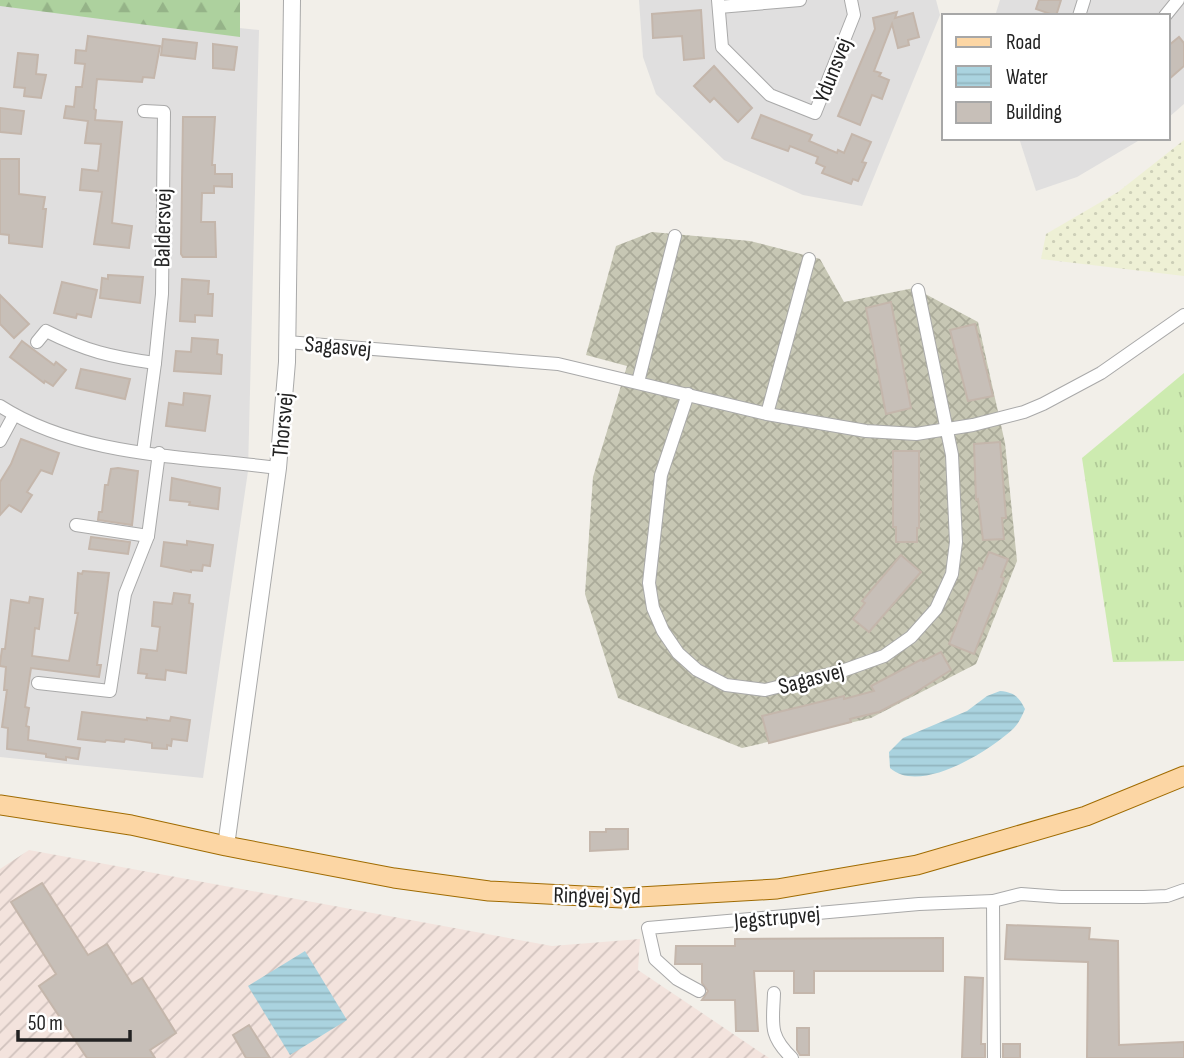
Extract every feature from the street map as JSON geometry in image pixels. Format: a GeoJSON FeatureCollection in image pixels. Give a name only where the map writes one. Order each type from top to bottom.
{"type":"FeatureCollection","features":[{"type":"Feature","properties":{"kind":"main road","name":"Ringvej Syd"},"geometry":{"type":"LineString","coordinates":[[0,805],[82,816],[394,878],[489,891],[622,898],[777,889],[917,865],[1086,816],[1182,782]]}},
{"type":"Feature","properties":{"kind":"street","name":"Thorsvej"},"geometry":{"type":"LineString","coordinates":[[226,846],[278,468],[287,342],[292,0]]}},
{"type":"Feature","properties":{"kind":"street","name":"Ydunsvej"},"geometry":{"type":"LineString","coordinates":[[800,0],[719,4],[722,47],[770,95],[815,113],[854,15],[851,0]]}},
{"type":"Feature","properties":{"kind":"street"},"geometry":{"type":"LineString","coordinates":[[1167,14],[1178,0]]}},
{"type":"Feature","properties":{"kind":"street","name":"Baldersvej"},"geometry":{"type":"LineString","coordinates":[[143,452],[162,294],[164,112],[144,111]]}},
{"type":"Feature","properties":{"kind":"street"},"geometry":{"type":"LineString","coordinates":[[638,382],[674,236]]}},
{"type":"Feature","properties":{"kind":"street"},"geometry":{"type":"LineString","coordinates":[[767,414],[809,260]]}},
{"type":"Feature","properties":{"kind":"street","name":"Sagasvej"},"geometry":{"type":"LineString","coordinates":[[688,394],[661,475],[649,583],[653,608],[663,631],[678,653],[697,670],[726,685],[765,690],[842,671],[884,656],[911,637],[936,609],[952,574],[957,542],[952,456],[918,290]]}},
{"type":"Feature","properties":{"kind":"street","name":"Sagasvej"},"geometry":{"type":"LineString","coordinates":[[287,342],[558,364],[767,414],[866,431],[916,434],[1024,412],[1043,404],[1101,373],[1184,315]]}},
{"type":"Feature","properties":{"kind":"street"},"geometry":{"type":"LineString","coordinates":[[37,342],[46,331],[105,356],[155,363]]}},
{"type":"Feature","properties":{"kind":"street"},"geometry":{"type":"LineString","coordinates":[[0,406],[47,431],[87,444],[278,468]]}},
{"type":"Feature","properties":{"kind":"street"},"geometry":{"type":"LineString","coordinates":[[0,440],[14,415]]}},
{"type":"Feature","properties":{"kind":"street"},"geometry":{"type":"LineString","coordinates":[[38,683],[110,691],[125,594],[148,536],[159,453]]}},
{"type":"Feature","properties":{"kind":"street"},"geometry":{"type":"LineString","coordinates":[[76,525],[148,536]]}},
{"type":"Feature","properties":{"kind":"street","name":"Jegstrupvej"},"geometry":{"type":"LineString","coordinates":[[699,991],[677,979],[655,960],[648,928],[919,904],[993,901],[1021,894],[1144,897],[1167,896],[1184,890]]}},
{"type":"Feature","properties":{"kind":"street"},"geometry":{"type":"LineString","coordinates":[[993,901],[994,1058]]}},
{"type":"Feature","properties":{"kind":"street"},"geometry":{"type":"LineString","coordinates":[[774,993],[773,1027],[777,1044],[792,1058]]}},
{"type":"Feature","properties":{"kind":"shaded area"},"geometry":{"type":"Polygon","coordinates":[[[639,0],[936,0],[940,15],[862,206],[803,195],[724,160],[656,94],[643,57],[639,0]]]}},
{"type":"Feature","properties":{"kind":"shaded area"},"geometry":{"type":"Polygon","coordinates":[[[1000,0],[1184,0],[1184,104],[1170,116],[1170,14],[996,14],[1000,0]]]}},
{"type":"Feature","properties":{"kind":"shaded area"},"geometry":{"type":"Polygon","coordinates":[[[0,3],[259,30],[248,471],[203,778],[0,757],[0,3]]]}},
{"type":"Feature","properties":{"kind":"shaded area"},"geometry":{"type":"Polygon","coordinates":[[[1020,140],[1140,140],[1077,177],[1036,191],[1020,140]]]}},
{"type":"Feature","properties":{"kind":"shaded area"},"geometry":{"type":"Polygon","coordinates":[[[1184,140],[1184,276],[1041,259],[1046,234],[1118,192],[1184,140]]]}},
{"type":"Feature","properties":{"kind":"shaded area"},"geometry":{"type":"Polygon","coordinates":[[[652,232],[750,241],[820,259],[844,302],[914,288],[978,322],[1005,443],[1017,561],[976,664],[871,718],[742,748],[618,698],[585,594],[593,477],[627,366],[586,355],[616,246],[652,232]]]}},
{"type":"Feature","properties":{"kind":"shaded area"},"geometry":{"type":"Polygon","coordinates":[[[29,850],[552,946],[640,939],[638,970],[769,1058],[0,1058],[0,869],[29,850]]]}},
{"type":"Feature","properties":{"kind":"green space"},"geometry":{"type":"Polygon","coordinates":[[[0,0],[240,0],[240,37],[0,6],[0,0]]]}},
{"type":"Feature","properties":{"kind":"green space"},"geometry":{"type":"Polygon","coordinates":[[[1184,373],[1184,661],[1113,662],[1082,458],[1184,373]]]}},
{"type":"Feature","properties":{"kind":"water"},"geometry":{"type":"Polygon","coordinates":[[[1000,691],[1016,696],[1025,709],[1014,728],[989,748],[954,767],[936,773],[903,775],[890,768],[889,752],[903,738],[967,711],[987,696],[1000,691]]]}},
{"type":"Feature","properties":{"kind":"water"},"geometry":{"type":"Polygon","coordinates":[[[305,951],[347,1020],[290,1055],[248,986],[305,951]]]}},
{"type":"Feature","properties":{"kind":"building"},"geometry":{"type":"Polygon","coordinates":[[[1039,0],[1061,0],[1057,14],[1036,9],[1039,0]]]}},
{"type":"Feature","properties":{"kind":"building"},"geometry":{"type":"Polygon","coordinates":[[[701,10],[704,58],[684,60],[682,36],[653,38],[652,14],[701,10]]]}},
{"type":"Feature","properties":{"kind":"building"},"geometry":{"type":"Polygon","coordinates":[[[897,12],[895,18],[913,13],[919,37],[908,40],[909,45],[898,48],[892,24],[874,71],[889,80],[882,99],[872,95],[860,125],[838,116],[875,29],[873,18],[897,12]]]}},
{"type":"Feature","properties":{"kind":"building"},"geometry":{"type":"Polygon","coordinates":[[[88,36],[160,46],[154,78],[143,77],[142,82],[97,79],[95,120],[122,122],[112,223],[132,226],[129,248],[94,244],[102,192],[80,190],[82,169],[98,171],[101,144],[85,143],[88,121],[64,118],[66,106],[74,107],[76,87],[82,87],[85,64],[75,63],[76,50],[86,51],[88,36]]]}},
{"type":"Feature","properties":{"kind":"building"},"geometry":{"type":"Polygon","coordinates":[[[1179,37],[1184,43],[1184,66],[1170,78],[1170,44],[1179,37]]]}},
{"type":"Feature","properties":{"kind":"building"},"geometry":{"type":"Polygon","coordinates":[[[163,39],[197,43],[195,59],[161,55],[163,39]]]}},
{"type":"Feature","properties":{"kind":"building"},"geometry":{"type":"Polygon","coordinates":[[[213,44],[237,47],[234,70],[213,68],[213,44]]]}},
{"type":"Feature","properties":{"kind":"building"},"geometry":{"type":"Polygon","coordinates":[[[18,53],[38,55],[36,74],[46,75],[41,98],[24,96],[25,88],[14,87],[18,53]]]}},
{"type":"Feature","properties":{"kind":"building"},"geometry":{"type":"Polygon","coordinates":[[[714,66],[752,108],[738,122],[714,98],[710,102],[694,86],[714,66]]]}},
{"type":"Feature","properties":{"kind":"building"},"geometry":{"type":"Polygon","coordinates":[[[0,108],[24,111],[21,134],[0,132],[0,108]]]}},
{"type":"Feature","properties":{"kind":"building"},"geometry":{"type":"Polygon","coordinates":[[[761,115],[812,135],[809,141],[837,153],[838,150],[844,153],[852,134],[871,142],[862,162],[866,163],[858,181],[853,179],[851,184],[822,173],[825,167],[816,163],[818,157],[790,146],[788,151],[752,138],[761,115]]]}},
{"type":"Feature","properties":{"kind":"building"},"geometry":{"type":"Polygon","coordinates":[[[183,117],[215,117],[212,165],[215,165],[215,174],[232,174],[232,187],[214,186],[214,193],[202,193],[201,222],[215,222],[216,257],[183,257],[181,254],[183,117]]]}},
{"type":"Feature","properties":{"kind":"building"},"geometry":{"type":"Polygon","coordinates":[[[0,159],[19,159],[19,194],[45,197],[42,247],[9,243],[9,235],[0,234],[0,159]]]}},
{"type":"Feature","properties":{"kind":"building"},"geometry":{"type":"Polygon","coordinates":[[[108,275],[143,277],[140,303],[100,298],[102,278],[108,279],[108,275]]]}},
{"type":"Feature","properties":{"kind":"building"},"geometry":{"type":"Polygon","coordinates":[[[182,279],[209,281],[208,294],[213,294],[212,316],[195,315],[195,322],[180,321],[182,279]]]}},
{"type":"Feature","properties":{"kind":"building"},"geometry":{"type":"Polygon","coordinates":[[[62,282],[97,290],[91,317],[77,314],[76,318],[54,313],[62,282]]]}},
{"type":"Feature","properties":{"kind":"building"},"geometry":{"type":"Polygon","coordinates":[[[0,295],[29,324],[14,338],[0,324],[0,295]]]}},
{"type":"Feature","properties":{"kind":"building"},"geometry":{"type":"Polygon","coordinates":[[[891,302],[911,408],[886,414],[866,308],[891,302]]]}},
{"type":"Feature","properties":{"kind":"building"},"geometry":{"type":"Polygon","coordinates":[[[975,324],[993,396],[968,401],[950,330],[975,324]]]}},
{"type":"Feature","properties":{"kind":"building"},"geometry":{"type":"Polygon","coordinates":[[[192,338],[218,340],[217,354],[222,355],[221,374],[174,371],[176,351],[191,352],[192,338]]]}},
{"type":"Feature","properties":{"kind":"building"},"geometry":{"type":"Polygon","coordinates":[[[22,341],[54,365],[56,362],[66,370],[53,386],[45,381],[44,383],[10,357],[22,341]]]}},
{"type":"Feature","properties":{"kind":"building"},"geometry":{"type":"Polygon","coordinates":[[[81,369],[130,379],[125,399],[76,388],[81,369]]]}},
{"type":"Feature","properties":{"kind":"building"},"geometry":{"type":"Polygon","coordinates":[[[184,393],[210,396],[205,431],[166,426],[169,403],[183,405],[184,393]]]}},
{"type":"Feature","properties":{"kind":"building"},"geometry":{"type":"Polygon","coordinates":[[[21,439],[59,453],[52,474],[41,470],[27,492],[32,495],[21,512],[9,505],[0,515],[0,482],[21,439]]]}},
{"type":"Feature","properties":{"kind":"building"},"geometry":{"type":"Polygon","coordinates":[[[1000,442],[1006,518],[1002,518],[1004,539],[983,540],[978,499],[976,500],[974,444],[1000,442]]]}},
{"type":"Feature","properties":{"kind":"building"},"geometry":{"type":"Polygon","coordinates":[[[893,451],[919,451],[917,542],[896,542],[896,527],[893,527],[893,451]]]}},
{"type":"Feature","properties":{"kind":"building"},"geometry":{"type":"Polygon","coordinates":[[[111,469],[138,471],[132,525],[98,520],[111,469]]]}},
{"type":"Feature","properties":{"kind":"building"},"geometry":{"type":"Polygon","coordinates":[[[172,478],[220,488],[218,509],[170,500],[172,478]]]}},
{"type":"Feature","properties":{"kind":"building"},"geometry":{"type":"Polygon","coordinates":[[[91,537],[130,542],[128,554],[89,549],[91,537]]]}},
{"type":"Feature","properties":{"kind":"building"},"geometry":{"type":"Polygon","coordinates":[[[187,541],[213,545],[210,566],[203,565],[202,571],[191,572],[161,566],[164,542],[187,545],[187,541]]]}},
{"type":"Feature","properties":{"kind":"building"},"geometry":{"type":"Polygon","coordinates":[[[989,552],[1008,559],[1001,577],[1004,578],[974,654],[949,644],[979,568],[982,569],[989,552]]]}},
{"type":"Feature","properties":{"kind":"building"},"geometry":{"type":"Polygon","coordinates":[[[901,555],[921,572],[869,632],[853,619],[865,603],[862,601],[901,555]]]}},
{"type":"Feature","properties":{"kind":"building"},"geometry":{"type":"Polygon","coordinates":[[[83,571],[109,573],[97,665],[101,665],[99,677],[31,668],[25,707],[29,708],[26,726],[29,727],[28,740],[80,748],[78,759],[66,757],[66,760],[46,757],[46,754],[7,749],[8,728],[2,727],[7,690],[4,690],[6,667],[0,666],[0,663],[2,649],[5,649],[11,600],[29,603],[30,597],[43,599],[39,629],[35,628],[32,656],[69,661],[78,613],[75,613],[78,573],[82,574],[83,571]]]}},
{"type":"Feature","properties":{"kind":"building"},"geometry":{"type":"Polygon","coordinates":[[[174,593],[190,595],[189,603],[193,604],[186,673],[166,670],[165,680],[146,678],[147,674],[138,673],[141,649],[157,651],[160,627],[152,626],[154,602],[172,604],[174,593]]]}},
{"type":"Feature","properties":{"kind":"building"},"geometry":{"type":"Polygon","coordinates":[[[941,652],[951,670],[908,697],[879,712],[850,719],[851,722],[769,743],[762,716],[874,691],[871,686],[941,652]]]}},
{"type":"Feature","properties":{"kind":"building"},"geometry":{"type":"Polygon","coordinates":[[[82,712],[147,720],[170,721],[171,717],[190,720],[187,741],[172,739],[171,746],[167,745],[167,749],[152,748],[152,743],[125,739],[124,742],[105,742],[78,739],[82,712]]]}},
{"type":"Feature","properties":{"kind":"building"},"geometry":{"type":"Polygon","coordinates":[[[606,829],[628,829],[628,849],[590,851],[590,832],[606,832],[606,829]]]}},
{"type":"Feature","properties":{"kind":"building"},"geometry":{"type":"Polygon","coordinates":[[[42,883],[88,955],[107,944],[132,984],[142,978],[176,1033],[150,1050],[155,1058],[87,1058],[39,986],[56,974],[11,902],[42,883]]]}},
{"type":"Feature","properties":{"kind":"building"},"geometry":{"type":"Polygon","coordinates":[[[1007,925],[1090,928],[1089,939],[1118,941],[1119,1045],[1184,1042],[1184,1058],[1087,1058],[1088,962],[1005,959],[1007,925]]]}},
{"type":"Feature","properties":{"kind":"building"},"geometry":{"type":"Polygon","coordinates":[[[943,938],[943,971],[814,971],[814,993],[794,993],[794,971],[754,971],[758,1031],[736,1031],[735,1000],[702,1000],[708,991],[702,983],[702,964],[675,964],[676,946],[735,946],[735,939],[943,938]]]}},
{"type":"Feature","properties":{"kind":"building"},"geometry":{"type":"Polygon","coordinates":[[[965,977],[983,978],[981,1044],[985,1044],[985,1058],[962,1058],[965,977]]]}},
{"type":"Feature","properties":{"kind":"building"},"geometry":{"type":"Polygon","coordinates":[[[249,1025],[270,1058],[246,1058],[233,1035],[249,1025]]]}},
{"type":"Feature","properties":{"kind":"building"},"geometry":{"type":"Polygon","coordinates":[[[797,1028],[809,1028],[809,1055],[800,1055],[797,1050],[797,1028]]]}},
{"type":"Feature","properties":{"kind":"building"},"geometry":{"type":"Polygon","coordinates":[[[1003,1044],[1020,1044],[1020,1058],[1003,1058],[1003,1044]]]}}]}
